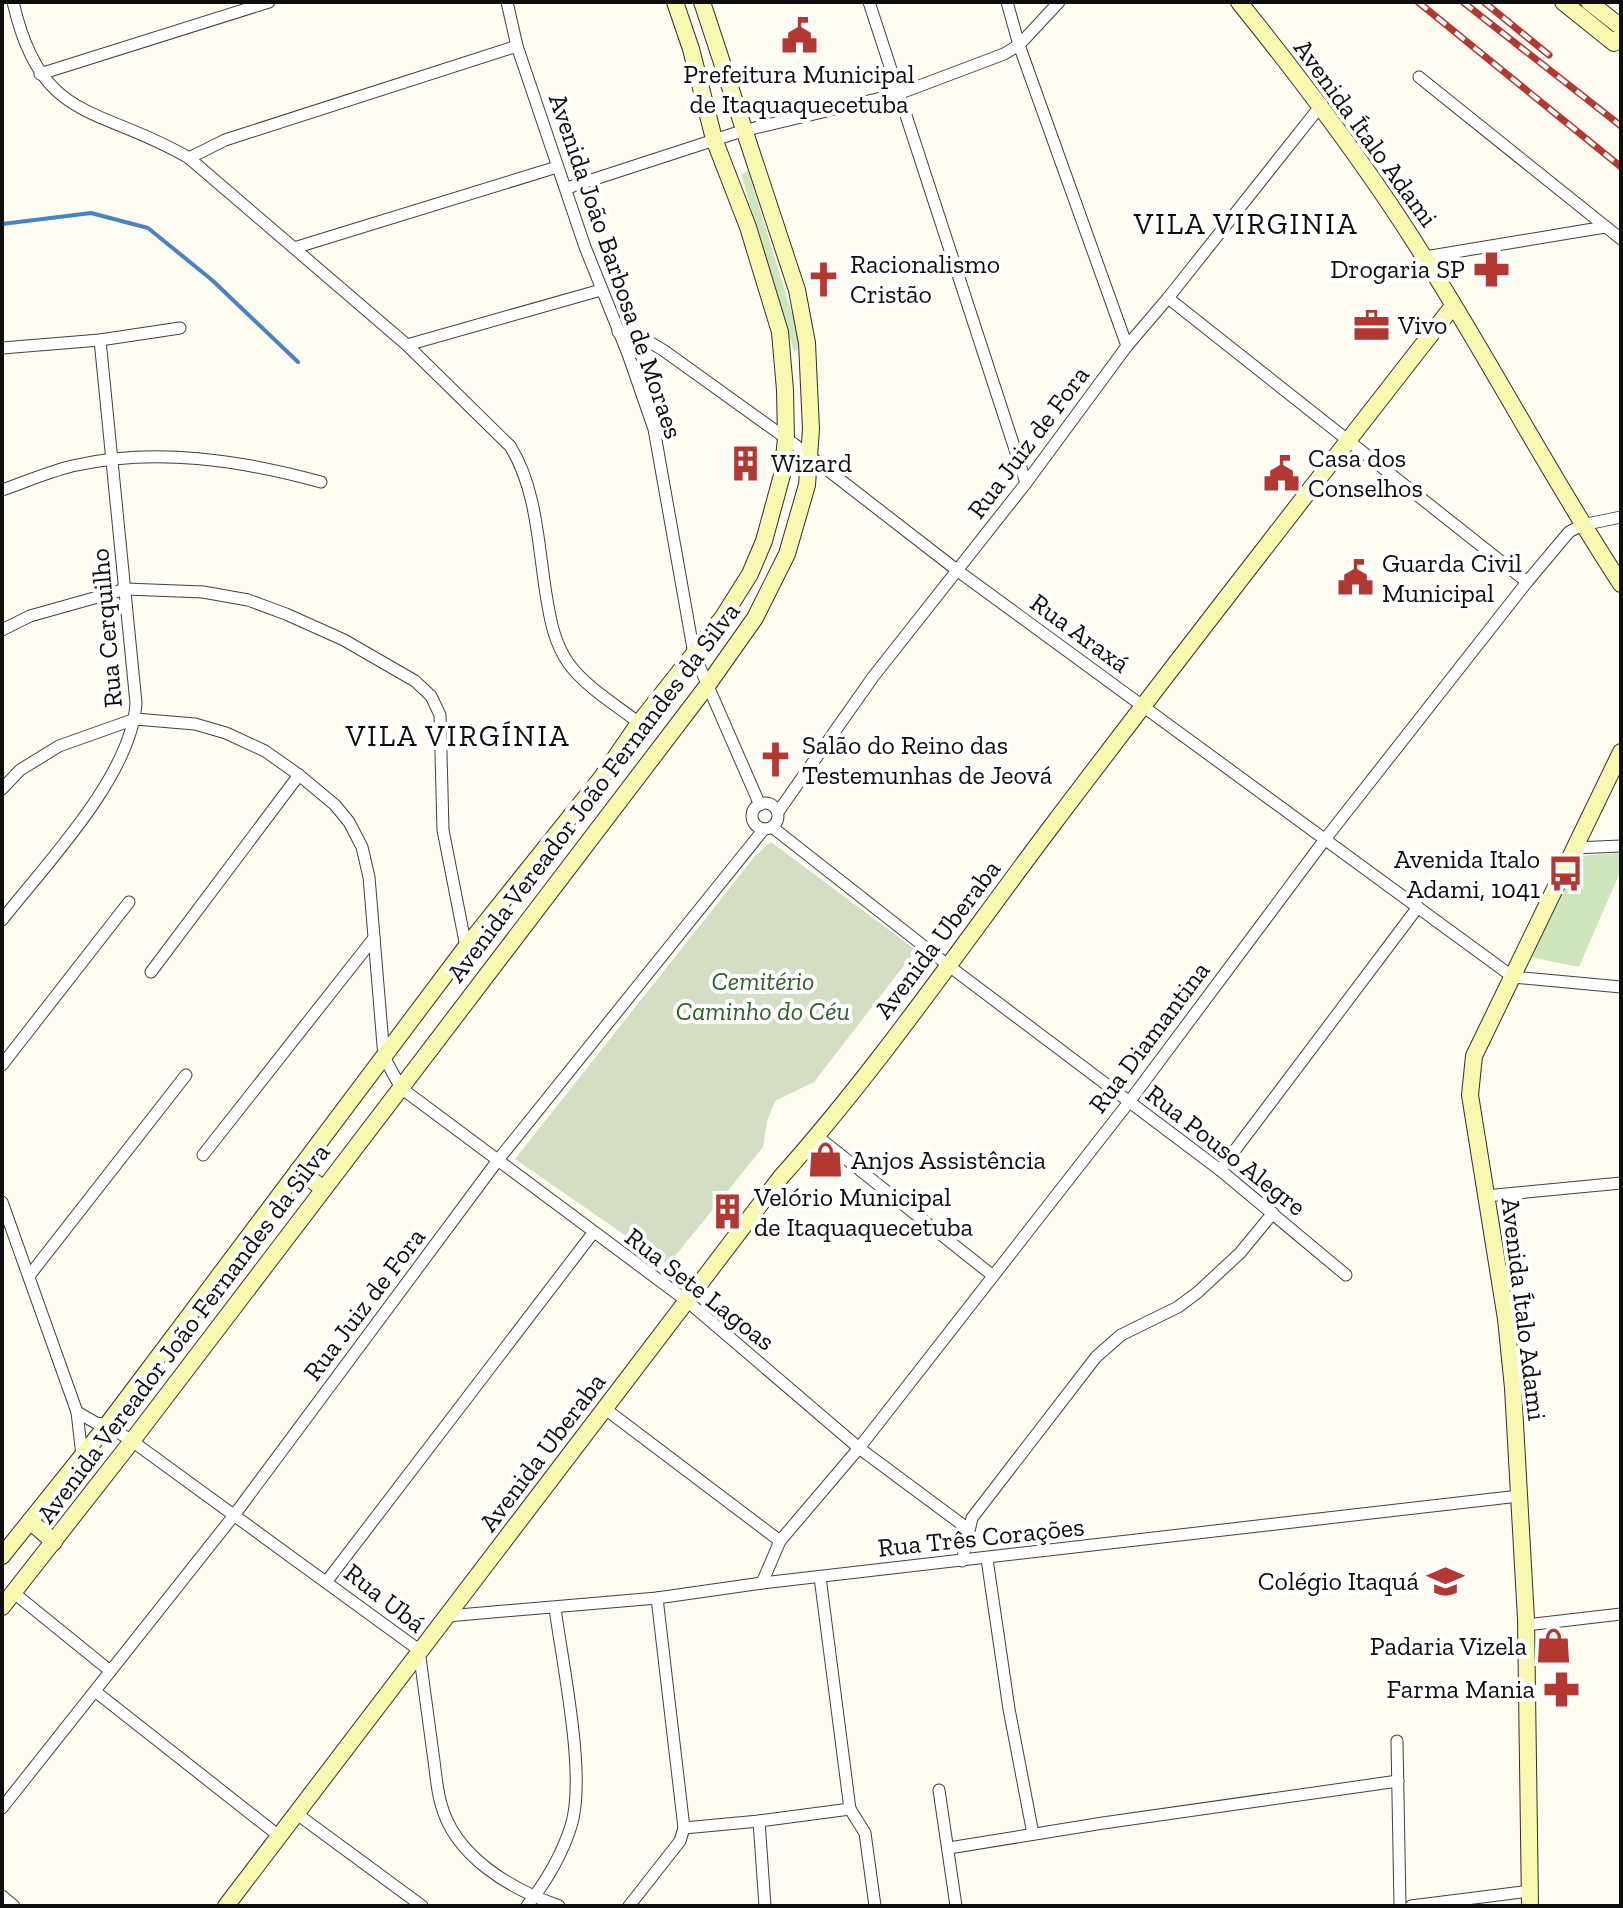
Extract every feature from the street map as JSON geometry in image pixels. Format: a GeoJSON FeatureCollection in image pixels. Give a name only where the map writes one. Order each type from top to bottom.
{"type":"FeatureCollection","features":[{"type":"Feature","properties":{"kind":"main road","name":"Avenida Vereador João Fernandes da Silva"},"geometry":{"type":"LineString","coordinates":[[2,1556],[107,1425],[466,947],[602,777],[639,723],[739,595],[764,541],[782,475],[786,439],[783,364],[775,313],[748,227],[714,139],[691,49],[675,2]]}},
{"type":"Feature","properties":{"kind":"main road","name":"Avenida Vereador João Fernandes da Silva"},"geometry":{"type":"LineString","coordinates":[[2,1607],[707,686],[755,618],[787,554],[807,485],[811,429],[807,343],[797,290],[742,131],[702,2]]}},
{"type":"Feature","properties":{"kind":"main road","name":"Avenida Ítalo Adami"},"geometry":{"type":"LineString","coordinates":[[1239,2],[1322,104],[1425,257],[1582,525],[1621,584]]}},
{"type":"Feature","properties":{"kind":"main road"},"geometry":{"type":"LineString","coordinates":[[1563,2],[1619,42]]}},
{"type":"Feature","properties":{"kind":"main road"},"geometry":{"type":"LineString","coordinates":[[1589,2],[1621,27]]}},
{"type":"Feature","properties":{"kind":"main road","name":"Avenida Uberaba"},"geometry":{"type":"LineString","coordinates":[[226,1906],[781,1177],[817,1136],[949,966],[1142,706],[1453,306]]}},
{"type":"Feature","properties":{"kind":"main road","name":"Avenida Ítalo Adami"},"geometry":{"type":"LineString","coordinates":[[1530,1899],[1526,1625],[1519,1496],[1506,1319],[1472,1108],[1471,1070],[1474,1056],[1621,752]]}},
{"type":"Feature","properties":{"kind":"main road"},"geometry":{"type":"LineString","coordinates":[[298,1170],[324,1189]]}},
{"type":"Feature","properties":{"kind":"main road"},"geometry":{"type":"LineString","coordinates":[[30,1521],[54,1542]]}},
{"type":"Feature","properties":{"kind":"street"},"geometry":{"type":"LineString","coordinates":[[13,2],[40,74],[57,93],[100,119],[169,146],[189,158],[407,345],[510,446],[530,489],[550,620],[557,644],[570,666],[639,723]]}},
{"type":"Feature","properties":{"kind":"street"},"geometry":{"type":"LineString","coordinates":[[40,74],[269,2]]}},
{"type":"Feature","properties":{"kind":"street","name":"Avenida João Barbosa de Moraes"},"geometry":{"type":"LineString","coordinates":[[507,2],[517,46],[557,167],[654,429],[694,654],[707,686]]}},
{"type":"Feature","properties":{"kind":"street"},"geometry":{"type":"LineString","coordinates":[[869,2],[1026,483]]}},
{"type":"Feature","properties":{"kind":"street"},"geometry":{"type":"LineString","coordinates":[[1007,2],[1019,45],[1127,346]]}},
{"type":"Feature","properties":{"kind":"street"},"geometry":{"type":"LineString","coordinates":[[567,188],[742,131],[898,94],[1004,54],[1019,45],[1059,2]]}},
{"type":"Feature","properties":{"kind":"street"},"geometry":{"type":"LineString","coordinates":[[189,158],[225,140],[517,46]]}},
{"type":"Feature","properties":{"kind":"street"},"geometry":{"type":"LineString","coordinates":[[1419,77],[1621,239]]}},
{"type":"Feature","properties":{"kind":"street","name":"Rua Juiz de Fora"},"geometry":{"type":"LineString","coordinates":[[778,812],[873,677],[1026,483],[1127,346],[1322,104]]}},
{"type":"Feature","properties":{"kind":"street"},"geometry":{"type":"LineString","coordinates":[[294,248],[557,167]]}},
{"type":"Feature","properties":{"kind":"street"},"geometry":{"type":"LineString","coordinates":[[1425,257],[1605,227]]}},
{"type":"Feature","properties":{"kind":"street"},"geometry":{"type":"LineString","coordinates":[[407,345],[601,290]]}},
{"type":"Feature","properties":{"kind":"street"},"geometry":{"type":"LineString","coordinates":[[1168,298],[1527,582]]}},
{"type":"Feature","properties":{"kind":"street"},"geometry":{"type":"LineString","coordinates":[[2,348],[100,340],[180,328]]}},
{"type":"Feature","properties":{"kind":"street","name":"Rua Araxá"},"geometry":{"type":"LineString","coordinates":[[618,332],[641,337],[663,350],[809,456],[958,571],[1513,977]]}},
{"type":"Feature","properties":{"kind":"street","name":"Rua Cerquilho"},"geometry":{"type":"LineString","coordinates":[[2,920],[107,782],[123,754],[135,719],[126,589],[100,340]]}},
{"type":"Feature","properties":{"kind":"street"},"geometry":{"type":"LineString","coordinates":[[2,490],[70,467],[112,459],[180,456],[267,467],[321,482]]}},
{"type":"Feature","properties":{"kind":"street"},"geometry":{"type":"LineString","coordinates":[[1582,525],[1621,517]]}},
{"type":"Feature","properties":{"kind":"street","name":"Rua Diamantina"},"geometry":{"type":"LineString","coordinates":[[762,1583],[780,1541],[859,1448],[1129,1102],[1326,838],[1527,582],[1569,532],[1582,525]]}},
{"type":"Feature","properties":{"kind":"street"},"geometry":{"type":"LineString","coordinates":[[2,630],[30,616],[126,589],[203,592],[248,600],[344,640],[415,681],[431,696],[440,715],[441,811],[446,855],[466,947]]}},
{"type":"Feature","properties":{"kind":"street"},"geometry":{"type":"LineString","coordinates":[[707,686],[760,805]]}},
{"type":"Feature","properties":{"kind":"street"},"geometry":{"type":"LineString","coordinates":[[2,789],[20,770],[59,746],[135,719],[195,724],[226,733],[265,751],[299,775],[335,805],[349,822],[362,847],[369,877],[384,1057],[401,1088]]}},
{"type":"Feature","properties":{"kind":"street"},"geometry":{"type":"LineString","coordinates":[[151,972],[299,775]]}},
{"type":"Feature","properties":{"kind":"street"},"geometry":{"type":"LineString","coordinates":[[760,805],[772,805],[778,812],[777,821],[768,828],[757,825],[753,819],[754,810],[760,805]]}},
{"type":"Feature","properties":{"kind":"street","name":"Rua Juiz de Fora"},"geometry":{"type":"LineString","coordinates":[[2,1808],[235,1514],[498,1160],[768,828]]}},
{"type":"Feature","properties":{"kind":"street","name":"Rua Pouso Alegre"},"geometry":{"type":"LineString","coordinates":[[768,828],[1220,1170],[1346,1275]]}},
{"type":"Feature","properties":{"kind":"street"},"geometry":{"type":"LineString","coordinates":[[1573,848],[1621,846]]}},
{"type":"Feature","properties":{"kind":"street"},"geometry":{"type":"LineString","coordinates":[[2,1065],[129,902]]}},
{"type":"Feature","properties":{"kind":"street"},"geometry":{"type":"LineString","coordinates":[[1220,1170],[1418,907]]}},
{"type":"Feature","properties":{"kind":"street"},"geometry":{"type":"LineString","coordinates":[[203,1155],[374,938]]}},
{"type":"Feature","properties":{"kind":"street"},"geometry":{"type":"LineString","coordinates":[[1513,977],[1621,987]]}},
{"type":"Feature","properties":{"kind":"street"},"geometry":{"type":"LineString","coordinates":[[29,1276],[186,1075]]}},
{"type":"Feature","properties":{"kind":"street","name":"Rua Sete Lagoas"},"geometry":{"type":"LineString","coordinates":[[401,1088],[687,1301],[859,1448],[968,1529]]}},
{"type":"Feature","properties":{"kind":"street"},"geometry":{"type":"LineString","coordinates":[[817,1136],[992,1275]]}},
{"type":"Feature","properties":{"kind":"street"},"geometry":{"type":"LineString","coordinates":[[1486,1196],[1621,1183]]}},
{"type":"Feature","properties":{"kind":"street"},"geometry":{"type":"LineString","coordinates":[[2,1202],[77,1412],[82,1456]]}},
{"type":"Feature","properties":{"kind":"street"},"geometry":{"type":"LineString","coordinates":[[962,1561],[972,1518],[1096,1357],[1121,1335],[1178,1307],[1198,1292],[1240,1253],[1273,1213]]}},
{"type":"Feature","properties":{"kind":"street"},"geometry":{"type":"LineString","coordinates":[[327,1581],[593,1233]]}},
{"type":"Feature","properties":{"kind":"street"},"geometry":{"type":"LineString","coordinates":[[604,1408],[780,1541]]}},
{"type":"Feature","properties":{"kind":"street","name":"Rua Ubá"},"geometry":{"type":"LineString","coordinates":[[77,1412],[96,1423],[107,1425],[132,1441],[419,1650],[441,1806],[456,1835],[474,1857],[530,1901],[559,1906]]}},
{"type":"Feature","properties":{"kind":"street","name":"Rua Três Corações"},"geometry":{"type":"LineString","coordinates":[[447,1616],[657,1598],[762,1583],[1519,1496]]}},
{"type":"Feature","properties":{"kind":"street"},"geometry":{"type":"LineString","coordinates":[[987,1559],[1009,1709],[1033,1834]]}},
{"type":"Feature","properties":{"kind":"street"},"geometry":{"type":"LineString","coordinates":[[820,1577],[850,1809],[865,1833],[875,1906]]}},
{"type":"Feature","properties":{"kind":"street"},"geometry":{"type":"LineString","coordinates":[[14,1593],[109,1670]]}},
{"type":"Feature","properties":{"kind":"street"},"geometry":{"type":"LineString","coordinates":[[629,1906],[680,1841],[684,1828],[657,1598]]}},
{"type":"Feature","properties":{"kind":"street"},"geometry":{"type":"LineString","coordinates":[[530,1901],[559,1856],[572,1824],[577,1786],[555,1608]]}},
{"type":"Feature","properties":{"kind":"street"},"geometry":{"type":"LineString","coordinates":[[1526,1625],[1621,1614]]}},
{"type":"Feature","properties":{"kind":"street"},"geometry":{"type":"LineString","coordinates":[[96,1692],[279,1836]]}},
{"type":"Feature","properties":{"kind":"street"},"geometry":{"type":"LineString","coordinates":[[1397,1741],[1400,1906]]}},
{"type":"Feature","properties":{"kind":"street"},"geometry":{"type":"LineString","coordinates":[[949,1848],[1398,1781]]}},
{"type":"Feature","properties":{"kind":"street"},"geometry":{"type":"LineString","coordinates":[[939,1790],[956,1906]]}},
{"type":"Feature","properties":{"kind":"street"},"geometry":{"type":"LineString","coordinates":[[684,1828],[850,1809]]}},
{"type":"Feature","properties":{"kind":"street"},"geometry":{"type":"LineString","coordinates":[[297,1814],[422,1906]]}},
{"type":"Feature","properties":{"kind":"street"},"geometry":{"type":"LineString","coordinates":[[759,1821],[765,1906]]}},
{"type":"Feature","properties":{"kind":"street"},"geometry":{"type":"LineString","coordinates":[[2,1896],[14,1906]]}},
{"type":"Feature","properties":{"kind":"street"},"geometry":{"type":"LineString","coordinates":[[1411,1906],[1530,1899]]}},
{"type":"Feature","properties":{"kind":"green space"},"geometry":{"type":"Polygon","coordinates":[[[748,171],[802,346],[794,352],[741,174],[748,171]]]}},
{"type":"Feature","properties":{"kind":"green space","name":"Cemitério Caminho do Céu"},"geometry":{"type":"Polygon","coordinates":[[[771,842],[916,950],[814,1082],[775,1101],[767,1122],[763,1147],[668,1265],[515,1159],[755,856],[771,842]]]}},
{"type":"Feature","properties":{"kind":"green space"},"geometry":{"type":"Polygon","coordinates":[[[1621,853],[1621,870],[1579,967],[1530,957],[1577,856],[1621,853]]]}},
{"type":"Feature","properties":{"kind":"waterway"},"geometry":{"type":"LineString","coordinates":[[2,224],[91,213],[148,228],[212,280],[298,362]]}},
{"type":"Feature","properties":{"kind":"railway"},"geometry":{"type":"LineString","coordinates":[[1418,2],[1621,167]]}},
{"type":"Feature","properties":{"kind":"railway"},"geometry":{"type":"LineString","coordinates":[[1463,2],[1621,126]]}},
{"type":"Feature","properties":{"kind":"railway"},"geometry":{"type":"LineString","coordinates":[[1484,2],[1549,55]]}},
{"type":"Feature","properties":{"kind":"place","name":"Prefeitura Municipal de Itaquaquecetuba"},"geometry":{"type":"Point","coordinates":[799,35]}},
{"type":"Feature","properties":{"kind":"place","name":"Drogaria SP"},"geometry":{"type":"Point","coordinates":[1491,269]}},
{"type":"Feature","properties":{"kind":"place","name":"Racionalismo Cristão"},"geometry":{"type":"Point","coordinates":[824,279]}},
{"type":"Feature","properties":{"kind":"place","name":"Vivo"},"geometry":{"type":"Point","coordinates":[1372,325]}},
{"type":"Feature","properties":{"kind":"place","name":"Wizard"},"geometry":{"type":"Point","coordinates":[745,463]}},
{"type":"Feature","properties":{"kind":"place","name":"Casa dos Conselhos"},"geometry":{"type":"Point","coordinates":[1282,473]}},
{"type":"Feature","properties":{"kind":"place","name":"Guarda Civil Municipal"},"geometry":{"type":"Point","coordinates":[1356,578]}},
{"type":"Feature","properties":{"kind":"place","name":"Salão do Reino das Testemunhas de Jeová"},"geometry":{"type":"Point","coordinates":[776,760]}},
{"type":"Feature","properties":{"kind":"place","name":"Avenida Italo Adami, 1041"},"geometry":{"type":"Point","coordinates":[1566,874]}},
{"type":"Feature","properties":{"kind":"place","name":"Anjos Assistência"},"geometry":{"type":"Point","coordinates":[825,1160]}},
{"type":"Feature","properties":{"kind":"place","name":"Velório Municipal de Itaquaquecetuba"},"geometry":{"type":"Point","coordinates":[728,1212]}},
{"type":"Feature","properties":{"kind":"place","name":"Colégio Itaquá"},"geometry":{"type":"Point","coordinates":[1445,1581]}},
{"type":"Feature","properties":{"kind":"place","name":"Padaria Vizela"},"geometry":{"type":"Point","coordinates":[1553,1646]}},
{"type":"Feature","properties":{"kind":"place","name":"Farma Mania"},"geometry":{"type":"Point","coordinates":[1561,1689]}},
{"type":"Feature","properties":{"kind":"district","name":"VILA VIRGINIA"},"geometry":{"type":"Point","coordinates":[1246,224]}},
{"type":"Feature","properties":{"kind":"district","name":"VILA VIRGÍNIA"},"geometry":{"type":"Point","coordinates":[458,736]}}]}
